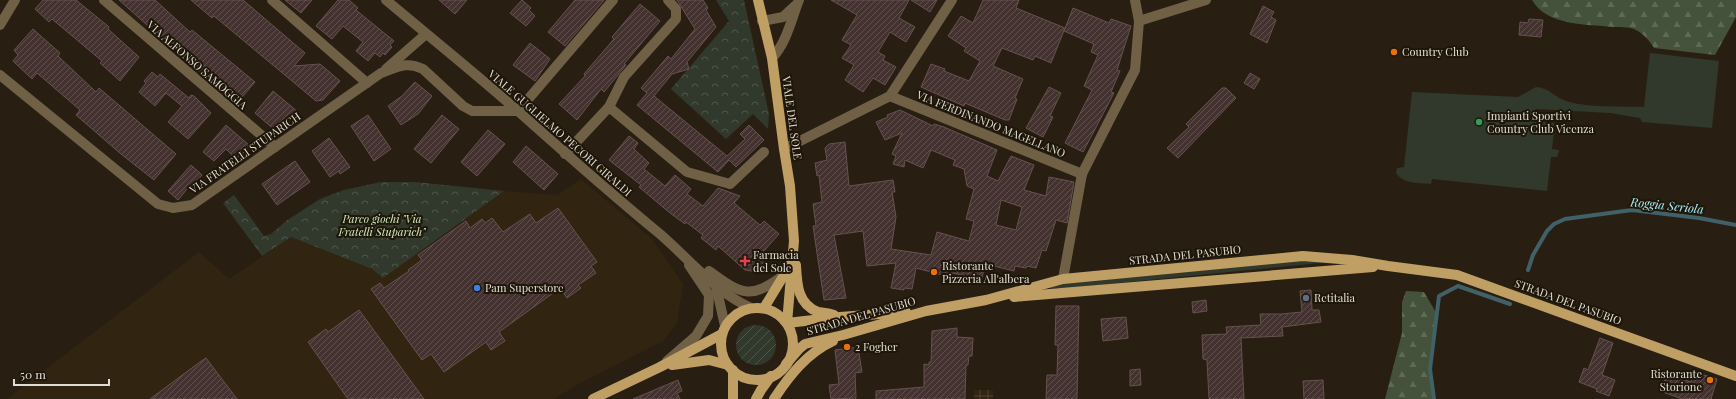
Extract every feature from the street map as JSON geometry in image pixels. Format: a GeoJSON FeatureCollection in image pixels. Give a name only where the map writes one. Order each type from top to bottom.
{"type":"FeatureCollection","features":[{"type":"Feature","properties":{"kind":"main road","name":"VIALE DEL SOLE"},"geometry":{"type":"LineString","coordinates":[[758,0],[772,58],[790,186],[794,241],[786,323]]}},
{"type":"Feature","properties":{"kind":"main road","name":"VIALE DEL SOLE"},"geometry":{"type":"LineString","coordinates":[[764,308],[784,275],[794,241]]}},
{"type":"Feature","properties":{"kind":"main road"},"geometry":{"type":"LineString","coordinates":[[794,241],[797,280],[802,300],[806,305],[817,311],[840,317]]}},
{"type":"Feature","properties":{"kind":"main road","name":"STRADA DEL PASUBIO"},"geometry":{"type":"LineString","coordinates":[[756,399],[771,376],[777,373],[805,344],[844,335],[926,311],[986,300],[1063,280],[1303,256],[1352,260],[1457,275],[1736,376]]}},
{"type":"Feature","properties":{"kind":"main road","name":"STRADA DEL PASUBIO"},"geometry":{"type":"LineString","coordinates":[[986,300],[1300,272],[1388,266]]}},
{"type":"Feature","properties":{"kind":"main road"},"geometry":{"type":"LineString","coordinates":[[593,399],[660,367],[724,330],[736,314],[751,308],[764,308],[777,314],[786,323]]}},
{"type":"Feature","properties":{"kind":"main road","name":"STRADA DEL PASUBIO"},"geometry":{"type":"LineString","coordinates":[[786,364],[791,354],[793,344],[791,333],[786,323],[840,317],[926,311]]}},
{"type":"Feature","properties":{"kind":"main road"},"geometry":{"type":"LineString","coordinates":[[724,330],[722,350],[730,368],[733,399]]}},
{"type":"Feature","properties":{"kind":"main road"},"geometry":{"type":"LineString","coordinates":[[774,399],[786,382],[803,363],[822,346],[844,335]]}},
{"type":"Feature","properties":{"kind":"main road"},"geometry":{"type":"LineString","coordinates":[[660,367],[709,360],[730,368],[747,378],[763,379],[771,376]]}},
{"type":"Feature","properties":{"kind":"street"},"geometry":{"type":"LineString","coordinates":[[0,25],[15,0]]}},
{"type":"Feature","properties":{"kind":"street","name":"VIA ALFONSO SAMOGGIA"},"geometry":{"type":"LineString","coordinates":[[104,0],[275,147]]}},
{"type":"Feature","properties":{"kind":"street"},"geometry":{"type":"LineString","coordinates":[[272,0],[367,83]]}},
{"type":"Feature","properties":{"kind":"street","name":"VIALE GUGLIELMO PECORI GIRALDI"},"geometry":{"type":"LineString","coordinates":[[386,0],[518,111],[565,154],[679,250],[716,286],[751,308]]}},
{"type":"Feature","properties":{"kind":"street"},"geometry":{"type":"LineString","coordinates":[[518,111],[614,0]]}},
{"type":"Feature","properties":{"kind":"street"},"geometry":{"type":"LineString","coordinates":[[565,154],[609,107],[624,77],[676,19],[676,9],[668,0]]}},
{"type":"Feature","properties":{"kind":"street"},"geometry":{"type":"LineString","coordinates":[[784,149],[890,96],[952,0]]}},
{"type":"Feature","properties":{"kind":"street"},"geometry":{"type":"LineString","coordinates":[[1063,280],[1082,174],[1135,70],[1138,21],[1135,0]]}},
{"type":"Feature","properties":{"kind":"street"},"geometry":{"type":"LineString","coordinates":[[1138,21],[1206,0]]}},
{"type":"Feature","properties":{"kind":"street"},"geometry":{"type":"LineString","coordinates":[[762,21],[783,17],[799,1]]}},
{"type":"Feature","properties":{"kind":"street"},"geometry":{"type":"LineString","coordinates":[[772,58],[779,51],[784,41],[799,1]]}},
{"type":"Feature","properties":{"kind":"street"},"geometry":{"type":"LineString","coordinates":[[381,73],[426,34]]}},
{"type":"Feature","properties":{"kind":"street","name":"VIA FRATELLI STUPARICH"},"geometry":{"type":"LineString","coordinates":[[0,75],[158,204],[173,208],[192,205],[381,73],[405,64],[422,69],[463,106],[472,111],[518,111]]}},
{"type":"Feature","properties":{"kind":"street","name":"VIA FERDINANDO MAGELLANO"},"geometry":{"type":"LineString","coordinates":[[890,96],[1082,174]]}},
{"type":"Feature","properties":{"kind":"street"},"geometry":{"type":"LineString","coordinates":[[609,107],[687,172],[730,184],[764,152]]}},
{"type":"Feature","properties":{"kind":"street"},"geometry":{"type":"LineString","coordinates":[[679,250],[722,280],[743,291],[750,292],[761,290],[784,275]]}},
{"type":"Feature","properties":{"kind":"street"},"geometry":{"type":"LineString","coordinates":[[660,367],[696,336],[708,316],[708,293],[679,250]]}},
{"type":"Feature","properties":{"kind":"street"},"geometry":{"type":"LineString","coordinates":[[716,286],[724,330]]}},
{"type":"Feature","properties":{"kind":"shaded area"},"geometry":{"type":"Polygon","coordinates":[[[581,179],[652,239],[683,284],[677,323],[663,341],[580,383],[554,399],[7,399],[199,252],[229,279],[291,237],[372,269],[384,277],[504,191],[557,195],[581,179]]]}},
{"type":"Feature","properties":{"kind":"shaded area"},"geometry":{"type":"Polygon","coordinates":[[[974,390],[993,390],[993,399],[974,399],[974,390]]]}},
{"type":"Feature","properties":{"kind":"green space"},"geometry":{"type":"Polygon","coordinates":[[[716,0],[744,0],[769,114],[768,129],[753,114],[726,139],[671,89],[729,21],[716,0]]]}},
{"type":"Feature","properties":{"kind":"green space"},"geometry":{"type":"Polygon","coordinates":[[[1532,0],[1736,0],[1736,17],[1715,55],[1654,48],[1643,35],[1632,28],[1579,24],[1557,19],[1547,15],[1539,9],[1532,0]]]}},
{"type":"Feature","properties":{"kind":"green space","name":"Impianti Sportivi Country Club Vicenza"},"geometry":{"type":"Polygon","coordinates":[[[1650,53],[1719,61],[1712,128],[1642,122],[1640,118],[1610,113],[1536,109],[1526,120],[1555,123],[1552,149],[1559,150],[1557,157],[1551,157],[1547,191],[1432,179],[1431,184],[1417,183],[1407,181],[1399,177],[1396,173],[1397,168],[1404,167],[1412,92],[1518,97],[1536,87],[1545,89],[1566,101],[1584,105],[1644,107],[1650,53]]]}},
{"type":"Feature","properties":{"kind":"green space","name":"Parco giochi \"Via Fratelli Stuparich\""},"geometry":{"type":"Polygon","coordinates":[[[381,182],[415,182],[504,191],[383,278],[372,269],[291,237],[262,256],[223,203],[234,195],[264,236],[271,234],[286,221],[320,199],[344,190],[381,182]]]}},
{"type":"Feature","properties":{"kind":"green space"},"geometry":{"type":"Polygon","coordinates":[[[1309,260],[1340,261],[1069,288],[1044,288],[1070,283],[1309,260]]]}},
{"type":"Feature","properties":{"kind":"green space"},"geometry":{"type":"Polygon","coordinates":[[[1406,291],[1424,292],[1438,316],[1430,366],[1434,399],[1385,399],[1402,333],[1402,302],[1406,291]]]}},
{"type":"Feature","properties":{"kind":"green space"},"geometry":{"type":"Polygon","coordinates":[[[760,325],[767,328],[773,334],[776,345],[775,353],[767,362],[760,365],[752,365],[745,362],[737,353],[736,341],[739,334],[748,326],[760,325]]]}},
{"type":"Feature","properties":{"kind":"building"},"geometry":{"type":"Polygon","coordinates":[[[43,0],[76,0],[109,27],[108,29],[139,57],[120,81],[100,63],[102,61],[52,19],[49,22],[35,9],[43,0]]]}},
{"type":"Feature","properties":{"kind":"building"},"geometry":{"type":"Polygon","coordinates":[[[119,0],[155,0],[190,32],[192,30],[255,82],[237,103],[119,0]]]}},
{"type":"Feature","properties":{"kind":"building"},"geometry":{"type":"Polygon","coordinates":[[[191,0],[243,0],[305,53],[294,66],[320,64],[340,81],[323,100],[316,101],[214,16],[212,18],[191,0]]]}},
{"type":"Feature","properties":{"kind":"building"},"geometry":{"type":"Polygon","coordinates":[[[285,0],[312,0],[301,13],[285,0]]]}},
{"type":"Feature","properties":{"kind":"building"},"geometry":{"type":"Polygon","coordinates":[[[338,0],[349,0],[358,8],[356,10],[394,41],[390,45],[392,47],[385,55],[383,53],[380,57],[375,53],[368,61],[356,51],[363,42],[343,26],[332,39],[316,26],[338,0]]]}},
{"type":"Feature","properties":{"kind":"building"},"geometry":{"type":"Polygon","coordinates":[[[439,0],[467,0],[455,14],[439,0]]]}},
{"type":"Feature","properties":{"kind":"building"},"geometry":{"type":"Polygon","coordinates":[[[522,0],[531,8],[529,10],[535,16],[526,26],[510,13],[522,0]]]}},
{"type":"Feature","properties":{"kind":"building"},"geometry":{"type":"Polygon","coordinates":[[[575,0],[604,0],[565,46],[548,32],[575,0]]]}},
{"type":"Feature","properties":{"kind":"building"},"geometry":{"type":"Polygon","coordinates":[[[677,0],[703,0],[708,8],[706,10],[716,27],[687,62],[689,69],[672,74],[654,96],[727,156],[745,139],[740,134],[749,125],[764,140],[736,167],[729,160],[718,172],[637,105],[647,93],[641,88],[668,56],[671,59],[695,29],[677,0]]]}},
{"type":"Feature","properties":{"kind":"building"},"geometry":{"type":"Polygon","coordinates":[[[831,0],[909,0],[899,18],[915,27],[906,42],[890,32],[878,52],[885,56],[883,60],[896,67],[885,85],[873,78],[863,92],[845,80],[854,65],[842,58],[851,45],[842,40],[857,15],[831,0]]]}},
{"type":"Feature","properties":{"kind":"building"},"geometry":{"type":"Polygon","coordinates":[[[911,0],[937,0],[930,12],[911,0]]]}},
{"type":"Feature","properties":{"kind":"building"},"geometry":{"type":"Polygon","coordinates":[[[983,0],[1019,0],[1016,8],[1065,28],[1051,63],[1035,56],[1033,60],[1002,48],[993,66],[1023,79],[1015,98],[1017,99],[1009,120],[1005,120],[965,103],[964,106],[921,87],[931,64],[969,81],[980,61],[964,51],[966,48],[948,36],[961,16],[973,23],[983,0]]]}},
{"type":"Feature","properties":{"kind":"building"},"geometry":{"type":"Polygon","coordinates":[[[640,4],[660,21],[624,64],[626,65],[604,92],[601,89],[577,120],[559,104],[585,76],[584,74],[614,39],[612,37],[640,4]]]}},
{"type":"Feature","properties":{"kind":"building"},"geometry":{"type":"Polygon","coordinates":[[[1263,6],[1274,12],[1271,17],[1276,20],[1267,43],[1250,34],[1263,6]]]}},
{"type":"Feature","properties":{"kind":"building"},"geometry":{"type":"Polygon","coordinates":[[[1073,8],[1109,23],[1111,19],[1131,26],[1117,70],[1120,71],[1111,92],[1114,93],[1083,152],[1065,143],[1092,90],[1084,86],[1098,55],[1091,52],[1094,44],[1064,31],[1073,8]]]}},
{"type":"Feature","properties":{"kind":"building"},"geometry":{"type":"Polygon","coordinates":[[[1529,19],[1543,20],[1541,37],[1519,35],[1520,22],[1528,23],[1529,19]]]}},
{"type":"Feature","properties":{"kind":"building"},"geometry":{"type":"Polygon","coordinates":[[[33,29],[60,53],[58,56],[96,92],[99,88],[176,154],[154,180],[76,115],[80,110],[37,73],[32,79],[13,61],[18,55],[14,50],[33,29]]]}},
{"type":"Feature","properties":{"kind":"building"},"geometry":{"type":"Polygon","coordinates":[[[530,43],[550,59],[535,81],[513,65],[530,43]]]}},
{"type":"Feature","properties":{"kind":"building"},"geometry":{"type":"Polygon","coordinates":[[[152,72],[158,77],[160,74],[189,98],[191,95],[194,96],[211,113],[188,139],[168,122],[182,106],[166,93],[155,106],[139,92],[146,83],[144,81],[152,72]]]}},
{"type":"Feature","properties":{"kind":"building"},"geometry":{"type":"Polygon","coordinates":[[[1250,73],[1260,79],[1254,89],[1244,83],[1250,73]]]}},
{"type":"Feature","properties":{"kind":"building"},"geometry":{"type":"Polygon","coordinates":[[[415,82],[432,96],[418,114],[401,125],[388,106],[402,96],[415,82]]]}},
{"type":"Feature","properties":{"kind":"building"},"geometry":{"type":"Polygon","coordinates":[[[1049,87],[1061,93],[1050,116],[1053,117],[1043,137],[1026,128],[1049,87]]]}},
{"type":"Feature","properties":{"kind":"building"},"geometry":{"type":"Polygon","coordinates":[[[1222,88],[1226,88],[1236,98],[1178,158],[1167,148],[1189,127],[1186,124],[1222,88]]]}},
{"type":"Feature","properties":{"kind":"building"},"geometry":{"type":"Polygon","coordinates":[[[273,91],[298,112],[292,119],[288,116],[276,131],[255,113],[273,91]]]}},
{"type":"Feature","properties":{"kind":"building"},"geometry":{"type":"Polygon","coordinates":[[[900,110],[933,126],[934,124],[944,127],[997,150],[987,176],[998,181],[1011,156],[1034,165],[1024,190],[1046,196],[1049,177],[1074,182],[1067,223],[1056,220],[1046,251],[1042,250],[1036,268],[1015,266],[1014,271],[990,265],[984,270],[981,280],[953,273],[950,277],[916,268],[912,289],[904,288],[904,290],[891,288],[896,263],[867,266],[863,231],[834,235],[846,298],[824,300],[813,226],[816,226],[813,204],[822,202],[819,175],[817,176],[815,163],[827,160],[825,148],[829,144],[845,142],[849,186],[893,180],[895,192],[892,192],[896,217],[891,249],[931,255],[937,232],[969,241],[974,221],[966,219],[974,189],[967,186],[964,169],[953,165],[955,160],[931,150],[923,168],[905,160],[904,167],[893,164],[896,156],[892,154],[902,133],[885,140],[876,122],[888,117],[887,115],[900,110]],[[1001,200],[996,225],[1016,230],[1022,207],[1001,200]]]}},
{"type":"Feature","properties":{"kind":"building"},"geometry":{"type":"Polygon","coordinates":[[[368,115],[391,149],[374,161],[351,126],[368,115]]]}},
{"type":"Feature","properties":{"kind":"building"},"geometry":{"type":"Polygon","coordinates":[[[442,115],[459,129],[431,163],[414,149],[442,115]]]}},
{"type":"Feature","properties":{"kind":"building"},"geometry":{"type":"Polygon","coordinates":[[[226,125],[250,146],[237,160],[226,149],[214,161],[203,152],[226,125]]]}},
{"type":"Feature","properties":{"kind":"building"},"geometry":{"type":"Polygon","coordinates":[[[488,130],[505,144],[477,176],[461,162],[488,130]]]}},
{"type":"Feature","properties":{"kind":"building"},"geometry":{"type":"Polygon","coordinates":[[[629,136],[638,143],[634,149],[649,163],[644,169],[665,186],[675,175],[691,189],[687,194],[703,206],[718,188],[740,196],[734,203],[760,225],[764,221],[779,234],[762,253],[769,259],[758,272],[745,270],[718,246],[716,250],[701,238],[703,235],[686,222],[685,224],[670,213],[639,187],[641,185],[609,160],[629,136]]]}},
{"type":"Feature","properties":{"kind":"building"},"geometry":{"type":"Polygon","coordinates":[[[329,138],[350,167],[340,174],[339,171],[330,177],[312,151],[329,138]]]}},
{"type":"Feature","properties":{"kind":"building"},"geometry":{"type":"Polygon","coordinates":[[[526,146],[558,174],[544,190],[513,162],[526,146]]]}},
{"type":"Feature","properties":{"kind":"building"},"geometry":{"type":"Polygon","coordinates":[[[295,161],[310,182],[277,205],[262,184],[295,161]]]}},
{"type":"Feature","properties":{"kind":"building"},"geometry":{"type":"Polygon","coordinates":[[[191,165],[202,175],[193,186],[191,184],[178,200],[168,191],[191,165]]]}},
{"type":"Feature","properties":{"kind":"building","name":"Pam Superstore"},"geometry":{"type":"Polygon","coordinates":[[[558,208],[597,262],[591,266],[596,273],[578,285],[581,288],[567,298],[560,288],[499,332],[505,341],[491,350],[486,342],[444,372],[431,354],[422,360],[371,289],[380,283],[384,288],[409,271],[408,270],[422,260],[418,255],[466,221],[470,228],[482,219],[485,223],[492,218],[503,232],[530,214],[536,223],[558,208]]]}},
{"type":"Feature","properties":{"kind":"building"},"geometry":{"type":"Polygon","coordinates":[[[1311,290],[1312,310],[1319,310],[1321,322],[1282,327],[1283,336],[1241,338],[1244,399],[1209,399],[1207,360],[1203,359],[1202,335],[1227,334],[1226,327],[1261,325],[1260,314],[1302,312],[1300,291],[1311,290]]]}},
{"type":"Feature","properties":{"kind":"building"},"geometry":{"type":"Polygon","coordinates":[[[1206,300],[1207,311],[1193,313],[1192,302],[1206,300]]]}},
{"type":"Feature","properties":{"kind":"building"},"geometry":{"type":"Polygon","coordinates":[[[1056,306],[1079,306],[1077,399],[1046,399],[1047,375],[1057,375],[1058,345],[1055,345],[1056,306]]]}},
{"type":"Feature","properties":{"kind":"building"},"geometry":{"type":"Polygon","coordinates":[[[359,310],[424,399],[348,399],[308,342],[326,329],[328,332],[359,310]]]}},
{"type":"Feature","properties":{"kind":"building"},"geometry":{"type":"Polygon","coordinates":[[[1126,317],[1128,338],[1103,341],[1101,319],[1126,317]]]}},
{"type":"Feature","properties":{"kind":"building"},"geometry":{"type":"Polygon","coordinates":[[[957,328],[957,337],[973,338],[972,356],[969,356],[968,365],[966,365],[965,399],[876,399],[876,391],[924,387],[924,364],[929,365],[929,362],[931,362],[932,331],[957,328]]]}},
{"type":"Feature","properties":{"kind":"building"},"geometry":{"type":"Polygon","coordinates":[[[1600,338],[1613,343],[1602,375],[1615,380],[1609,396],[1596,391],[1597,389],[1579,382],[1584,368],[1588,370],[1600,338]]]}},
{"type":"Feature","properties":{"kind":"building"},"geometry":{"type":"Polygon","coordinates":[[[858,347],[862,372],[855,373],[856,398],[831,399],[829,385],[839,384],[835,350],[858,347]]]}},
{"type":"Feature","properties":{"kind":"building"},"geometry":{"type":"Polygon","coordinates":[[[206,358],[237,399],[150,399],[200,362],[206,358]]]}},
{"type":"Feature","properties":{"kind":"building"},"geometry":{"type":"Polygon","coordinates":[[[1140,369],[1141,385],[1130,386],[1130,370],[1140,369]]]}},
{"type":"Feature","properties":{"kind":"building"},"geometry":{"type":"Polygon","coordinates":[[[1694,372],[1717,379],[1711,399],[1682,399],[1660,391],[1667,374],[1691,382],[1694,372]]]}},
{"type":"Feature","properties":{"kind":"building"},"geometry":{"type":"Polygon","coordinates":[[[678,380],[682,391],[677,393],[680,399],[633,399],[678,380]]]}},
{"type":"Feature","properties":{"kind":"building"},"geometry":{"type":"Polygon","coordinates":[[[1323,380],[1324,399],[1304,399],[1303,381],[1323,380]]]}},
{"type":"Feature","properties":{"kind":"waterway","name":"Roggia Seriola"},"geometry":{"type":"LineString","coordinates":[[1528,270],[1533,255],[1547,231],[1554,224],[1565,219],[1632,210],[1699,218],[1736,225]]}},
{"type":"Feature","properties":{"kind":"waterway","name":"Roggia Seriola"},"geometry":{"type":"LineString","coordinates":[[1434,399],[1430,369],[1439,296],[1458,286],[1510,304]]}},
{"type":"Feature","properties":{"kind":"place","name":"Country Club"},"geometry":{"type":"Point","coordinates":[1394,52]}},
{"type":"Feature","properties":{"kind":"place","name":"Impianti Sportivi Country Club Vicenza"},"geometry":{"type":"Point","coordinates":[1479,122]}},
{"type":"Feature","properties":{"kind":"place","name":"Farmacia del Sole"},"geometry":{"type":"Point","coordinates":[745,261]}},
{"type":"Feature","properties":{"kind":"place","name":"Ristorante Pizzeria All'albera"},"geometry":{"type":"Point","coordinates":[934,272]}},
{"type":"Feature","properties":{"kind":"place","name":"Pam Superstore"},"geometry":{"type":"Point","coordinates":[477,288]}},
{"type":"Feature","properties":{"kind":"place","name":"Retitalia"},"geometry":{"type":"Point","coordinates":[1306,298]}},
{"type":"Feature","properties":{"kind":"place","name":"2 Fogher"},"geometry":{"type":"Point","coordinates":[847,347]}},
{"type":"Feature","properties":{"kind":"place","name":"Ristorante Storione"},"geometry":{"type":"Point","coordinates":[1710,380]}}]}
